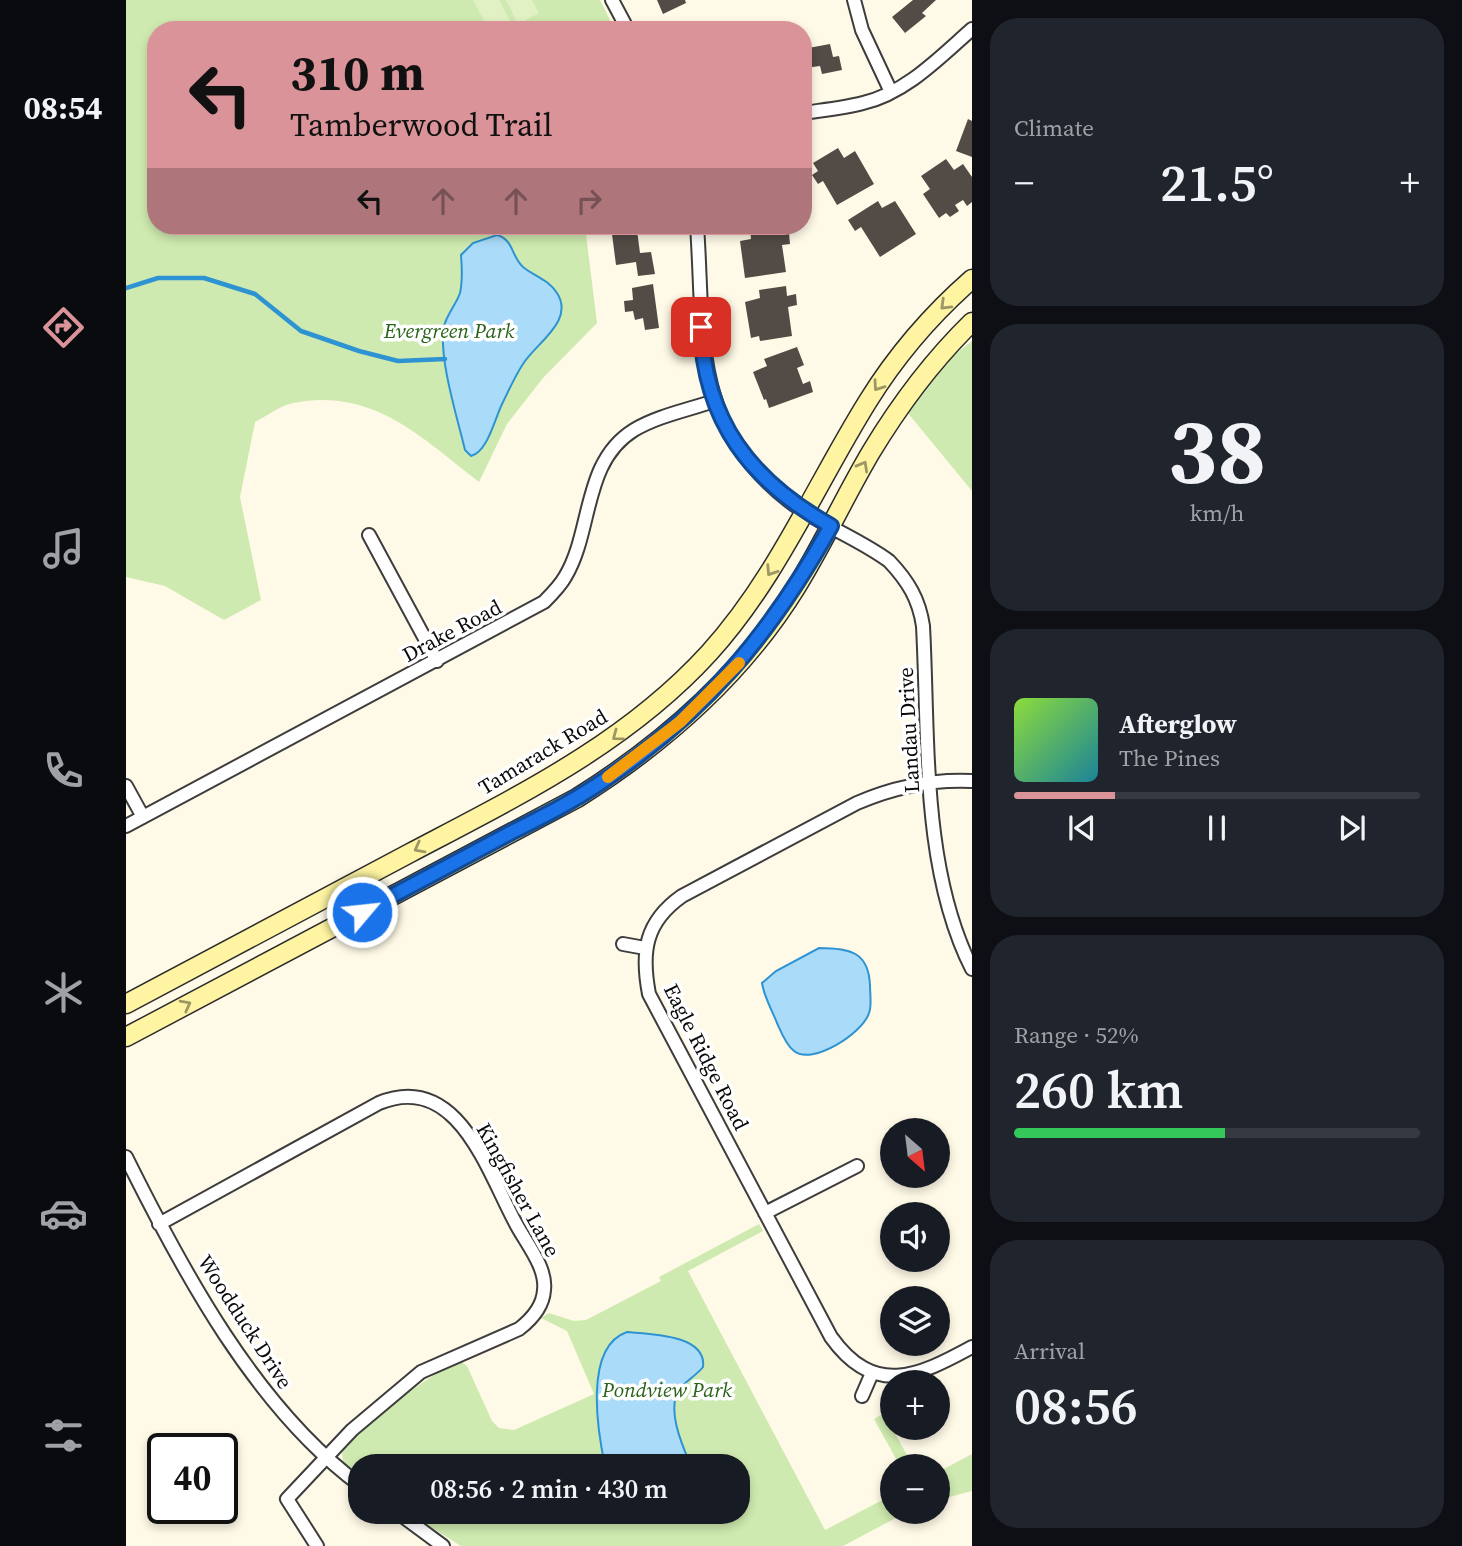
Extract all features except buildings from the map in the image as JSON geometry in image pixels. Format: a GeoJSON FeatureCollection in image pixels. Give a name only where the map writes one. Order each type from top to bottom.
{"type":"FeatureCollection","features":[{"type":"Feature","properties":{"kind":"street"},"geometry":{"type":"LineString","coordinates":[[612,0],[623,21]]}},
{"type":"Feature","properties":{"kind":"street"},"geometry":{"type":"LineString","coordinates":[[854,0],[862,30],[891,92]]}},
{"type":"Feature","properties":{"kind":"street"},"geometry":{"type":"LineString","coordinates":[[812,112],[866,103],[891,92],[914,79],[972,29]]}},
{"type":"Feature","properties":{"kind":"street","name":"Landau Drive"},"geometry":{"type":"LineString","coordinates":[[697,235],[702,349],[714,401],[740,451],[760,475],[807,512],[890,561],[903,575],[917,599],[923,626],[937,862],[946,907],[972,969]]}},
{"type":"Feature","properties":{"kind":"street","name":"Tamarack Road"},"geometry":{"type":"LineString","coordinates":[[126,1003],[536,787],[607,743],[660,701],[709,652],[750,602],[807,512],[843,444],[893,365],[934,316],[972,279]]}},
{"type":"Feature","properties":{"kind":"street"},"geometry":{"type":"LineString","coordinates":[[126,1037],[577,798],[625,766],[680,722],[713,691],[758,641],[796,587],[873,449],[914,386],[972,322]]}},
{"type":"Feature","properties":{"kind":"street","name":"Drake Road"},"geometry":{"type":"LineString","coordinates":[[126,826],[532,610],[555,590],[572,563],[601,468],[620,441],[648,423],[714,401]]}},
{"type":"Feature","properties":{"kind":"street"},"geometry":{"type":"LineString","coordinates":[[369,535],[437,662]]}},
{"type":"Feature","properties":{"kind":"street","name":"Eagle Ridge Road"},"geometry":{"type":"LineString","coordinates":[[873,1373],[856,1365],[831,1337],[649,994],[644,965],[645,948],[653,926],[668,906],[682,896],[856,803],[885,791],[931,782],[972,781]]}},
{"type":"Feature","properties":{"kind":"street"},"geometry":{"type":"LineString","coordinates":[[126,786],[143,817]]}},
{"type":"Feature","properties":{"kind":"street"},"geometry":{"type":"LineString","coordinates":[[622,944],[645,948]]}},
{"type":"Feature","properties":{"kind":"street","name":"Kingfisher Lane"},"geometry":{"type":"LineString","coordinates":[[159,1224],[394,1097],[427,1100],[454,1116],[465,1130],[541,1271],[545,1288],[541,1304],[530,1321],[519,1329],[421,1372],[352,1430],[286,1499],[317,1546]]}},
{"type":"Feature","properties":{"kind":"street","name":"Woodduck Drive"},"geometry":{"type":"LineString","coordinates":[[126,1157],[159,1224],[256,1380],[325,1458],[348,1476]]}},
{"type":"Feature","properties":{"kind":"street"},"geometry":{"type":"LineString","coordinates":[[765,1213],[857,1166]]}},
{"type":"Feature","properties":{"kind":"street"},"geometry":{"type":"LineString","coordinates":[[862,1396],[873,1373],[892,1377],[914,1375],[972,1347]]}},
{"type":"Feature","properties":{"kind":"street"},"geometry":{"type":"LineString","coordinates":[[413,1524],[443,1546]]}},
{"type":"Feature","properties":{"kind":"green space","name":"Evergreen Park"},"geometry":{"type":"Polygon","coordinates":[[[126,0],[600,0],[610,21],[147,21],[147,235],[586,235],[597,323],[543,378],[507,424],[479,482],[395,420],[348,402],[322,400],[288,404],[255,422],[240,497],[261,600],[224,620],[165,586],[126,577],[126,0]]]}},
{"type":"Feature","properties":{"kind":"green space"},"geometry":{"type":"Polygon","coordinates":[[[473,0],[499,0],[510,21],[484,21],[473,0]]]}},
{"type":"Feature","properties":{"kind":"green space"},"geometry":{"type":"Polygon","coordinates":[[[506,0],[532,0],[539,13],[524,21],[516,21],[506,0]]]}},
{"type":"Feature","properties":{"kind":"green space"},"geometry":{"type":"Polygon","coordinates":[[[972,341],[972,491],[907,412],[947,360],[972,341]]]}},
{"type":"Feature","properties":{"kind":"green space","name":"Pondview Park"},"geometry":{"type":"Polygon","coordinates":[[[759,1224],[763,1231],[688,1271],[825,1530],[880,1501],[880,1524],[884,1524],[843,1546],[461,1546],[426,1524],[750,1524],[750,1454],[348,1454],[348,1465],[343,1461],[342,1453],[381,1414],[414,1388],[461,1361],[467,1366],[492,1421],[499,1428],[514,1430],[594,1394],[567,1331],[541,1318],[549,1313],[574,1321],[586,1320],[661,1281],[659,1277],[759,1224]]]}},
{"type":"Feature","properties":{"kind":"green space"},"geometry":{"type":"Polygon","coordinates":[[[880,1415],[880,1430],[874,1419],[880,1415]]]}},
{"type":"Feature","properties":{"kind":"green space"},"geometry":{"type":"Polygon","coordinates":[[[886,1440],[899,1440],[906,1454],[893,1454],[886,1440]]]}},
{"type":"Feature","properties":{"kind":"green space"},"geometry":{"type":"Polygon","coordinates":[[[972,1454],[972,1491],[950,1497],[950,1466],[972,1454]]]}},
{"type":"Feature","properties":{"kind":"water"},"geometry":{"type":"Polygon","coordinates":[[[497,235],[510,244],[523,267],[554,289],[561,303],[561,313],[552,331],[520,369],[482,448],[471,456],[465,450],[450,388],[444,355],[444,327],[460,293],[461,255],[473,243],[497,235]]]}},
{"type":"Feature","properties":{"kind":"water"},"geometry":{"type":"Polygon","coordinates":[[[819,948],[848,951],[862,959],[869,975],[870,1007],[865,1021],[847,1038],[824,1051],[802,1054],[794,1051],[784,1038],[762,983],[776,971],[819,948]]]}},
{"type":"Feature","properties":{"kind":"water"},"geometry":{"type":"Polygon","coordinates":[[[627,1332],[661,1335],[686,1342],[702,1356],[703,1367],[684,1384],[675,1398],[675,1418],[686,1454],[603,1454],[597,1392],[604,1355],[613,1341],[627,1332]]]}},
{"type":"Feature","properties":{"kind":"waterway"},"geometry":{"type":"LineString","coordinates":[[126,288],[158,278],[204,278],[255,294],[301,331],[359,351],[398,361],[445,359]]}},
{"type":"Feature","properties":{"kind":"slow traffic"},"geometry":{"type":"LineString","coordinates":[[608,777],[680,722],[739,663]]}},
{"type":"Feature","properties":{"kind":"route"},"geometry":{"type":"LineString","coordinates":[[362,912],[577,798],[652,746],[713,691],[758,641],[814,557],[831,526],[789,500],[760,475],[740,451],[726,429],[707,379],[701,327]]}}]}
